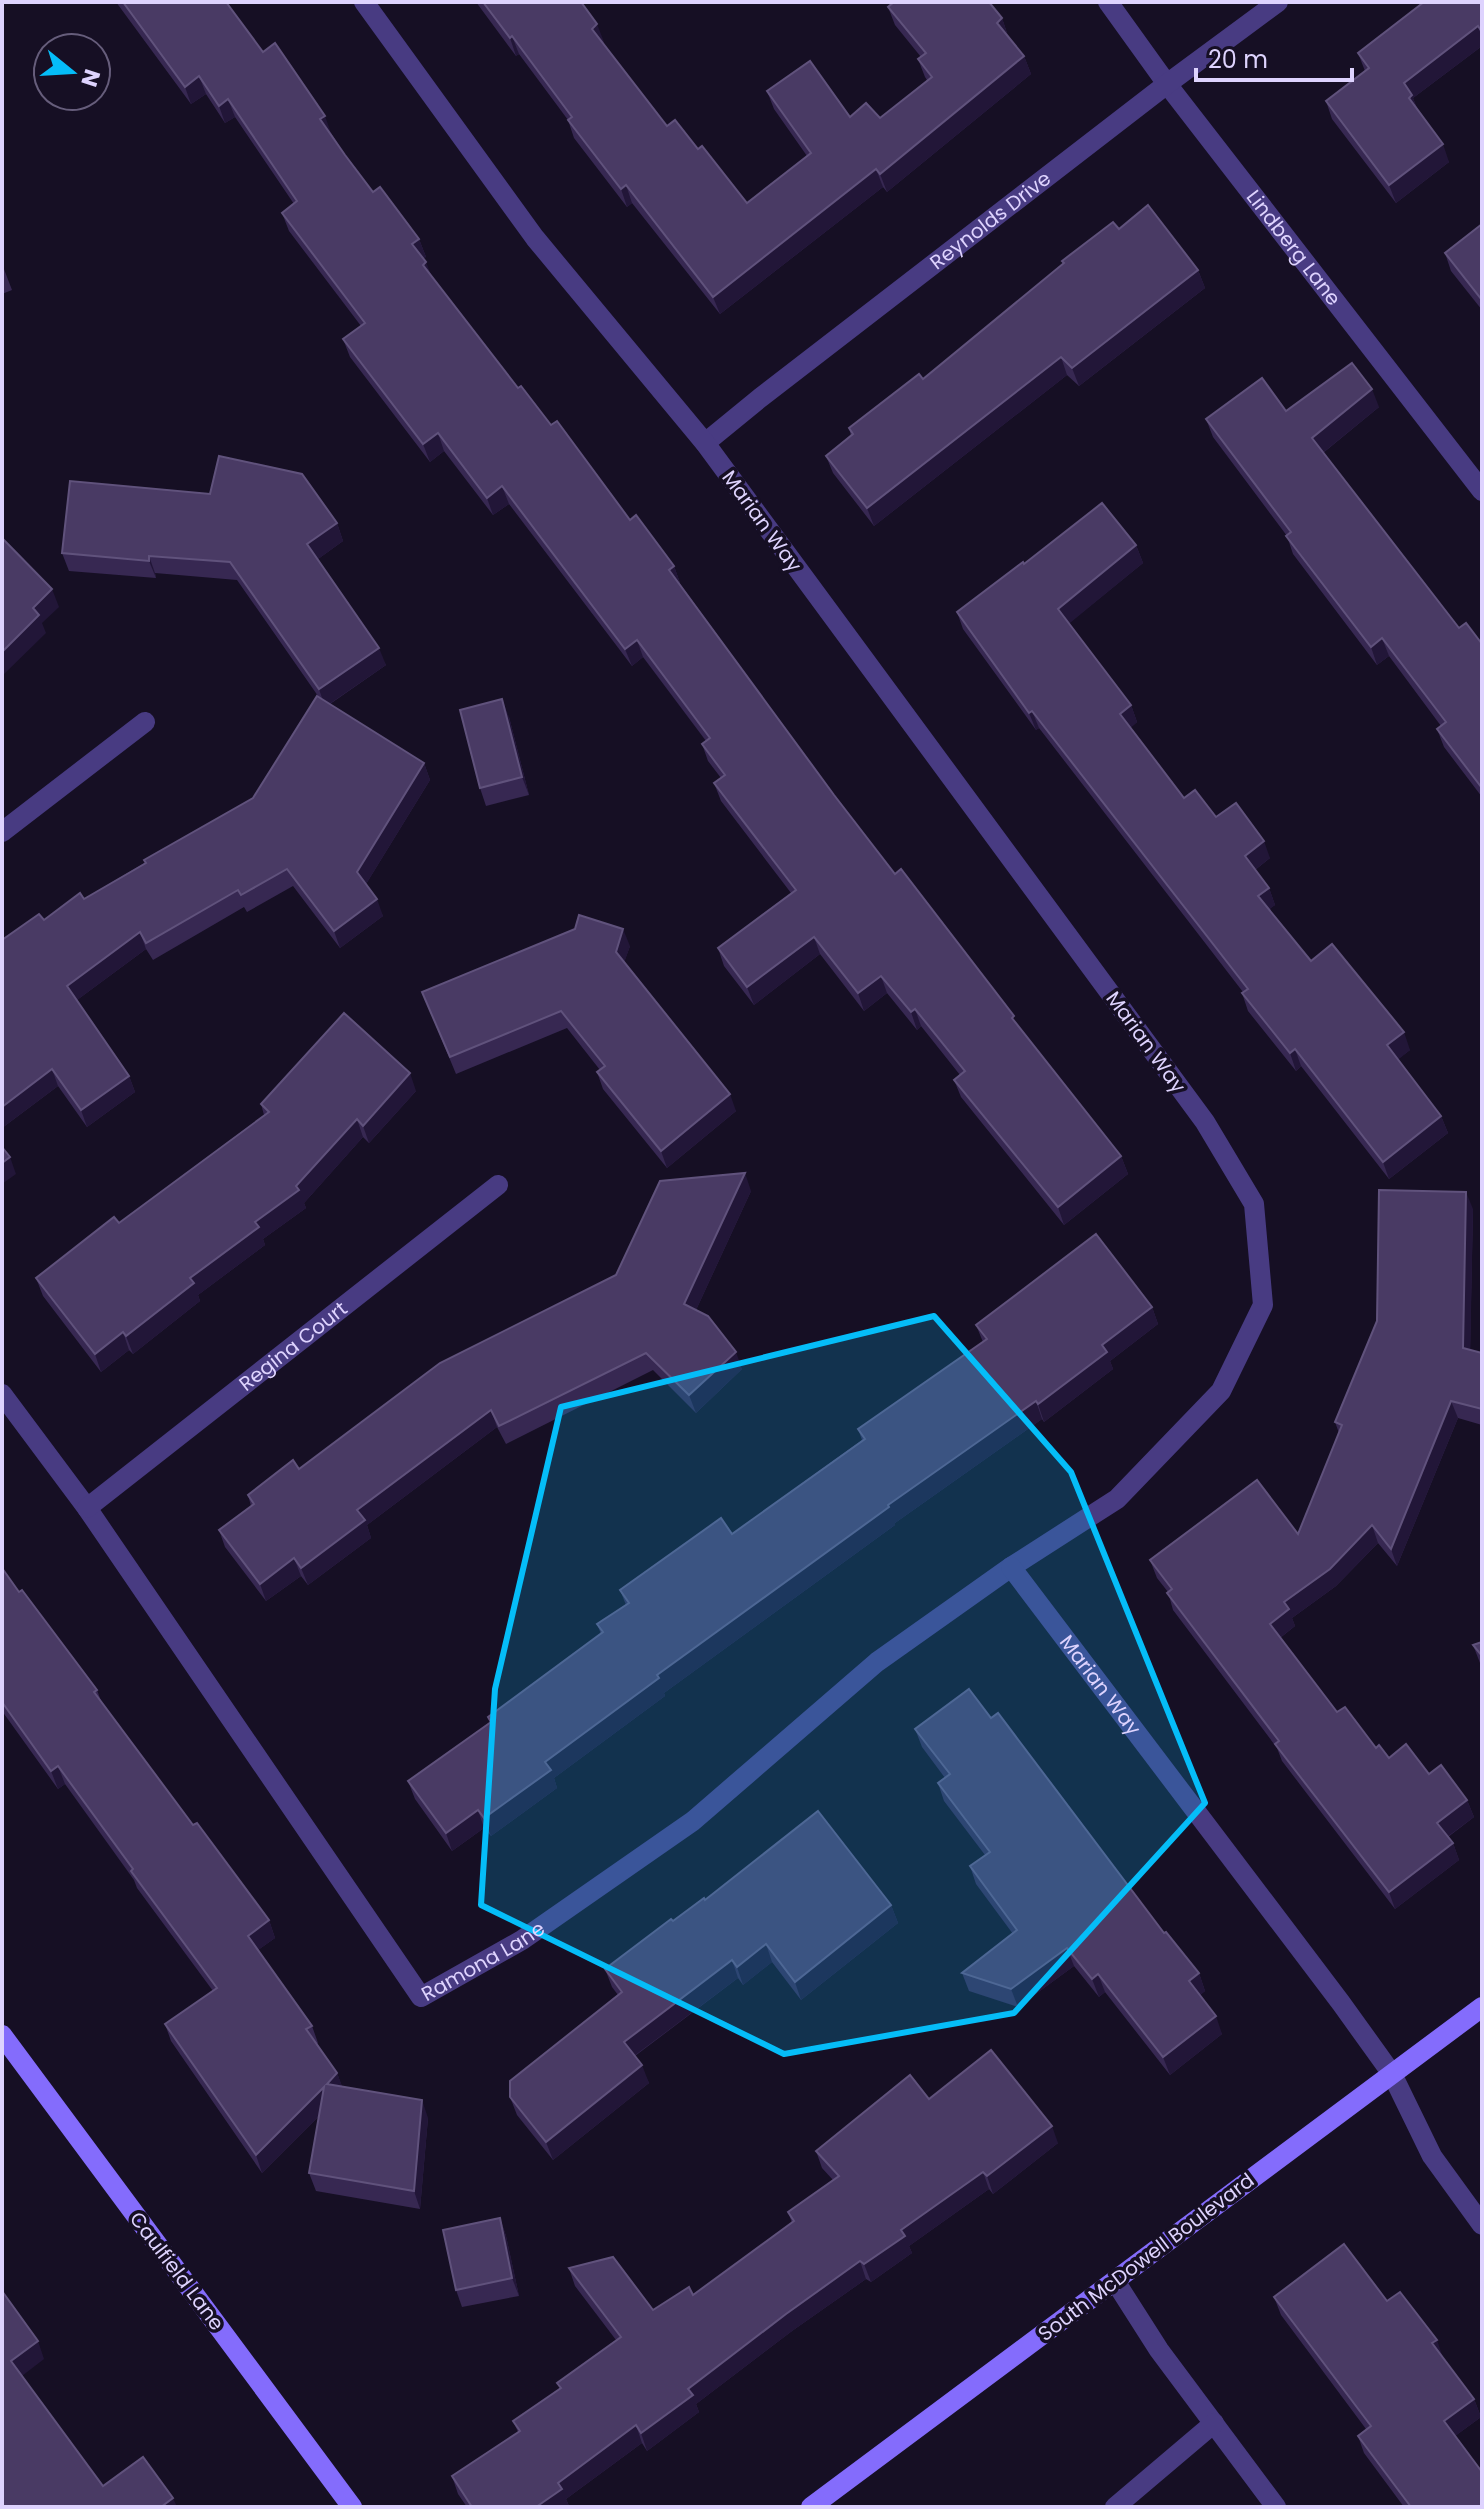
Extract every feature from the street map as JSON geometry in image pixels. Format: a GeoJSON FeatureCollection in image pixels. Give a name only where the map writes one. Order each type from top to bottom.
{"type":"FeatureCollection","features":[{"type":"Feature","properties":{"kind":"main road","name":"South McDowell Boulevard"},"geometry":{"type":"LineString","coordinates":[[811,2507],[1482,2007]]}},
{"type":"Feature","properties":{"kind":"main road","name":"Caulfield Lane"},"geometry":{"type":"LineString","coordinates":[[2,2035],[352,2507]]}},
{"type":"Feature","properties":{"kind":"street","name":"Marian Way"},"geometry":{"type":"LineString","coordinates":[[364,2],[535,238],[705,443],[1205,1122],[1254,1204],[1263,1305],[1221,1391],[1117,1499],[1011,1567],[1392,2074],[1432,2156],[1482,2225]]}},
{"type":"Feature","properties":{"kind":"street","name":"Lindberg Lane"},"geometry":{"type":"LineString","coordinates":[[1108,2],[1167,84],[1482,491]]}},
{"type":"Feature","properties":{"kind":"street","name":"Reynolds Drive"},"geometry":{"type":"LineString","coordinates":[[705,443],[772,388],[1278,2]]}},
{"type":"Feature","properties":{"kind":"street"},"geometry":{"type":"LineString","coordinates":[[2,832],[145,722]]}},
{"type":"Feature","properties":{"kind":"street","name":"Regina Court"},"geometry":{"type":"LineString","coordinates":[[87,1508],[498,1185]]}},
{"type":"Feature","properties":{"kind":"street","name":"Ramona Lane"},"geometry":{"type":"LineString","coordinates":[[2,1394],[87,1508],[421,1997],[522,1940],[693,1821],[877,1662],[1011,1567]]}},
{"type":"Feature","properties":{"kind":"street"},"geometry":{"type":"LineString","coordinates":[[1115,2281],[1159,2350],[1276,2507]]}},
{"type":"Feature","properties":{"kind":"street"},"geometry":{"type":"LineString","coordinates":[[1115,2507],[1214,2423]]}},
{"type":"Feature","properties":{"kind":"highlighted area"},"geometry":{"type":"Polygon","coordinates":[[[934,1316],[1071,1472],[1205,1803],[1014,2013],[784,2054],[481,1905],[495,1689],[561,1407],[934,1316]]]}},
{"type":"Feature","properties":{"kind":"building"},"geometry":{"type":"Polygon","coordinates":[[[123,2],[226,2],[263,52],[275,43],[325,116],[320,119],[345,155],[373,192],[380,187],[419,239],[412,244],[426,262],[423,265],[518,388],[521,386],[551,425],[557,421],[630,520],[636,515],[674,566],[669,570],[834,795],[895,874],[901,869],[1014,1016],[1012,1018],[1121,1156],[1058,1207],[954,1080],[965,1071],[915,1009],[911,1012],[881,976],[858,993],[814,937],[747,987],[718,948],[796,890],[714,783],[725,775],[702,744],[710,738],[637,640],[625,649],[502,486],[487,498],[438,433],[423,444],[343,339],[365,323],[282,213],[297,201],[228,99],[219,106],[199,76],[185,87],[123,2]]]}},
{"type":"Feature","properties":{"kind":"building"},"geometry":{"type":"Polygon","coordinates":[[[483,2],[581,2],[597,24],[592,29],[667,126],[675,120],[698,149],[702,146],[747,203],[811,153],[767,91],[810,61],[850,117],[866,103],[880,118],[932,77],[918,59],[926,53],[888,7],[894,2],[989,2],[1002,18],[997,23],[1024,56],[880,174],[876,169],[713,297],[626,185],[621,189],[568,120],[572,117],[483,2]]]}},
{"type":"Feature","properties":{"kind":"building"},"geometry":{"type":"Polygon","coordinates":[[[1424,2],[1482,2],[1482,32],[1478,26],[1404,83],[1412,95],[1409,98],[1443,144],[1389,185],[1326,101],[1369,68],[1358,53],[1424,2]]]}},
{"type":"Feature","properties":{"kind":"building"},"geometry":{"type":"Polygon","coordinates":[[[1148,205],[1198,270],[1072,368],[1061,357],[867,508],[826,456],[853,434],[849,428],[919,374],[923,379],[1064,263],[1062,261],[1113,222],[1119,229],[1148,205]]]}},
{"type":"Feature","properties":{"kind":"building"},"geometry":{"type":"Polygon","coordinates":[[[1482,224],[1482,300],[1445,253],[1482,224]]]}},
{"type":"Feature","properties":{"kind":"building"},"geometry":{"type":"Polygon","coordinates":[[[1352,363],[1372,389],[1312,438],[1459,628],[1466,623],[1482,644],[1482,788],[1437,729],[1446,722],[1382,638],[1371,647],[1286,536],[1291,532],[1206,419],[1262,378],[1286,411],[1352,363]]]}},
{"type":"Feature","properties":{"kind":"building"},"geometry":{"type":"Polygon","coordinates":[[[219,456],[302,474],[337,523],[307,544],[379,648],[319,689],[230,562],[149,556],[149,561],[62,553],[70,481],[210,494],[219,456]]]}},
{"type":"Feature","properties":{"kind":"building"},"geometry":{"type":"Polygon","coordinates":[[[1102,503],[1136,545],[1058,609],[1131,705],[1120,714],[1184,798],[1195,790],[1216,817],[1236,803],[1264,841],[1245,856],[1269,888],[1258,896],[1311,961],[1332,944],[1404,1032],[1387,1045],[1441,1116],[1383,1162],[1295,1049],[1290,1053],[1242,993],[1248,989],[1032,711],[1029,713],[957,612],[1102,503]]]}},
{"type":"Feature","properties":{"kind":"building"},"geometry":{"type":"Polygon","coordinates":[[[2,538],[52,589],[33,608],[39,615],[2,652],[2,538]]]}},
{"type":"Feature","properties":{"kind":"building"},"geometry":{"type":"Polygon","coordinates":[[[317,696],[424,763],[357,872],[377,899],[334,931],[287,869],[241,895],[238,890],[146,943],[140,932],[67,986],[129,1076],[81,1110],[52,1069],[2,1107],[2,940],[39,914],[44,920],[80,893],[84,899],[146,863],[144,860],[253,798],[317,696]]]}},
{"type":"Feature","properties":{"kind":"building"},"geometry":{"type":"Polygon","coordinates":[[[502,699],[522,777],[480,788],[460,710],[502,699]]]}},
{"type":"Feature","properties":{"kind":"building"},"geometry":{"type":"Polygon","coordinates":[[[579,915],[623,929],[616,952],[730,1094],[661,1151],[597,1072],[605,1066],[561,1011],[450,1057],[422,992],[575,929],[579,915]]]}},
{"type":"Feature","properties":{"kind":"building"},"geometry":{"type":"Polygon","coordinates":[[[344,1013],[410,1073],[363,1126],[357,1119],[296,1186],[299,1190],[255,1222],[259,1227],[190,1278],[194,1283],[126,1336],[123,1332],[95,1354],[36,1278],[114,1217],[119,1223],[269,1112],[261,1104],[344,1013]]]}},
{"type":"Feature","properties":{"kind":"building"},"geometry":{"type":"Polygon","coordinates":[[[2,1147],[10,1157],[2,1163],[2,1147]]]}},
{"type":"Feature","properties":{"kind":"building"},"geometry":{"type":"Polygon","coordinates":[[[745,1173],[684,1304],[708,1316],[736,1352],[689,1395],[646,1353],[499,1426],[491,1410],[357,1510],[365,1520],[301,1568],[294,1558],[260,1584],[219,1530],[254,1504],[248,1495],[293,1460],[299,1469],[440,1363],[616,1275],[660,1181],[745,1173]]]}},
{"type":"Feature","properties":{"kind":"building"},"geometry":{"type":"Polygon","coordinates":[[[1379,1190],[1466,1192],[1463,1348],[1482,1353],[1482,1409],[1451,1401],[1391,1549],[1372,1525],[1330,1569],[1284,1602],[1289,1609],[1270,1624],[1337,1712],[1345,1707],[1376,1748],[1379,1745],[1389,1758],[1406,1744],[1429,1774],[1441,1765],[1467,1800],[1437,1823],[1453,1843],[1389,1892],[1275,1744],[1279,1741],[1167,1593],[1172,1589],[1150,1560],[1257,1480],[1298,1534],[1342,1425],[1335,1422],[1377,1321],[1379,1190]]]}},
{"type":"Feature","properties":{"kind":"building"},"geometry":{"type":"Polygon","coordinates":[[[1096,1234],[1152,1307],[1102,1345],[1107,1352],[1038,1404],[1036,1401],[888,1505],[657,1675],[659,1678],[545,1762],[551,1770],[484,1818],[478,1810],[446,1833],[408,1781],[491,1722],[488,1717],[603,1632],[597,1624],[629,1603],[620,1590],[721,1518],[732,1534],[865,1439],[858,1429],[987,1339],[976,1325],[1096,1234]]]}},
{"type":"Feature","properties":{"kind":"building"},"geometry":{"type":"Polygon","coordinates":[[[2,1568],[97,1690],[94,1692],[193,1825],[197,1823],[269,1920],[248,1936],[312,2026],[306,2029],[337,2073],[327,2084],[422,2100],[414,2191],[309,2173],[324,2087],[256,2155],[165,2024],[217,1988],[58,1766],[51,1771],[2,1702],[2,1568]]]}},
{"type":"Feature","properties":{"kind":"building"},"geometry":{"type":"Polygon","coordinates":[[[1482,1642],[1482,1656],[1473,1645],[1482,1642]]]}},
{"type":"Feature","properties":{"kind":"building"},"geometry":{"type":"Polygon","coordinates":[[[969,1689],[991,1718],[998,1713],[1164,1933],[1199,1973],[1189,1981],[1216,2016],[1163,2057],[1098,1974],[1092,1979],[1067,1948],[1011,1989],[962,1973],[1017,1930],[970,1866],[990,1852],[938,1783],[950,1774],[915,1729],[969,1689]]]}},
{"type":"Feature","properties":{"kind":"building"},"geometry":{"type":"Polygon","coordinates":[[[818,1811],[891,1905],[795,1982],[766,1944],[737,1967],[732,1960],[624,2042],[642,2065],[546,2142],[510,2097],[510,2081],[622,1992],[605,1969],[671,1919],[673,1921],[705,1900],[818,1811]]]}},
{"type":"Feature","properties":{"kind":"building"},"geometry":{"type":"Polygon","coordinates":[[[991,2050],[1052,2126],[987,2176],[983,2172],[901,2230],[905,2236],[864,2264],[860,2261],[786,2314],[688,2389],[693,2395],[641,2433],[636,2425],[558,2483],[562,2489],[536,2507],[472,2507],[452,2476],[520,2431],[513,2421],[561,2388],[557,2383],[621,2337],[569,2268],[613,2257],[653,2310],[689,2287],[693,2295],[794,2221],[788,2212],[839,2176],[816,2151],[910,2075],[929,2099],[991,2050]]]}},
{"type":"Feature","properties":{"kind":"building"},"geometry":{"type":"Polygon","coordinates":[[[500,2218],[512,2278],[456,2290],[443,2230],[500,2218]]]}},
{"type":"Feature","properties":{"kind":"building"},"geometry":{"type":"Polygon","coordinates":[[[1344,2244],[1387,2301],[1400,2292],[1437,2340],[1432,2343],[1474,2399],[1444,2421],[1482,2472],[1482,2507],[1411,2507],[1358,2436],[1371,2426],[1274,2297],[1344,2244]]]}},
{"type":"Feature","properties":{"kind":"building"},"geometry":{"type":"Polygon","coordinates":[[[2,2291],[38,2341],[11,2361],[103,2486],[143,2457],[173,2498],[161,2507],[2,2507],[2,2291]]]}}]}
